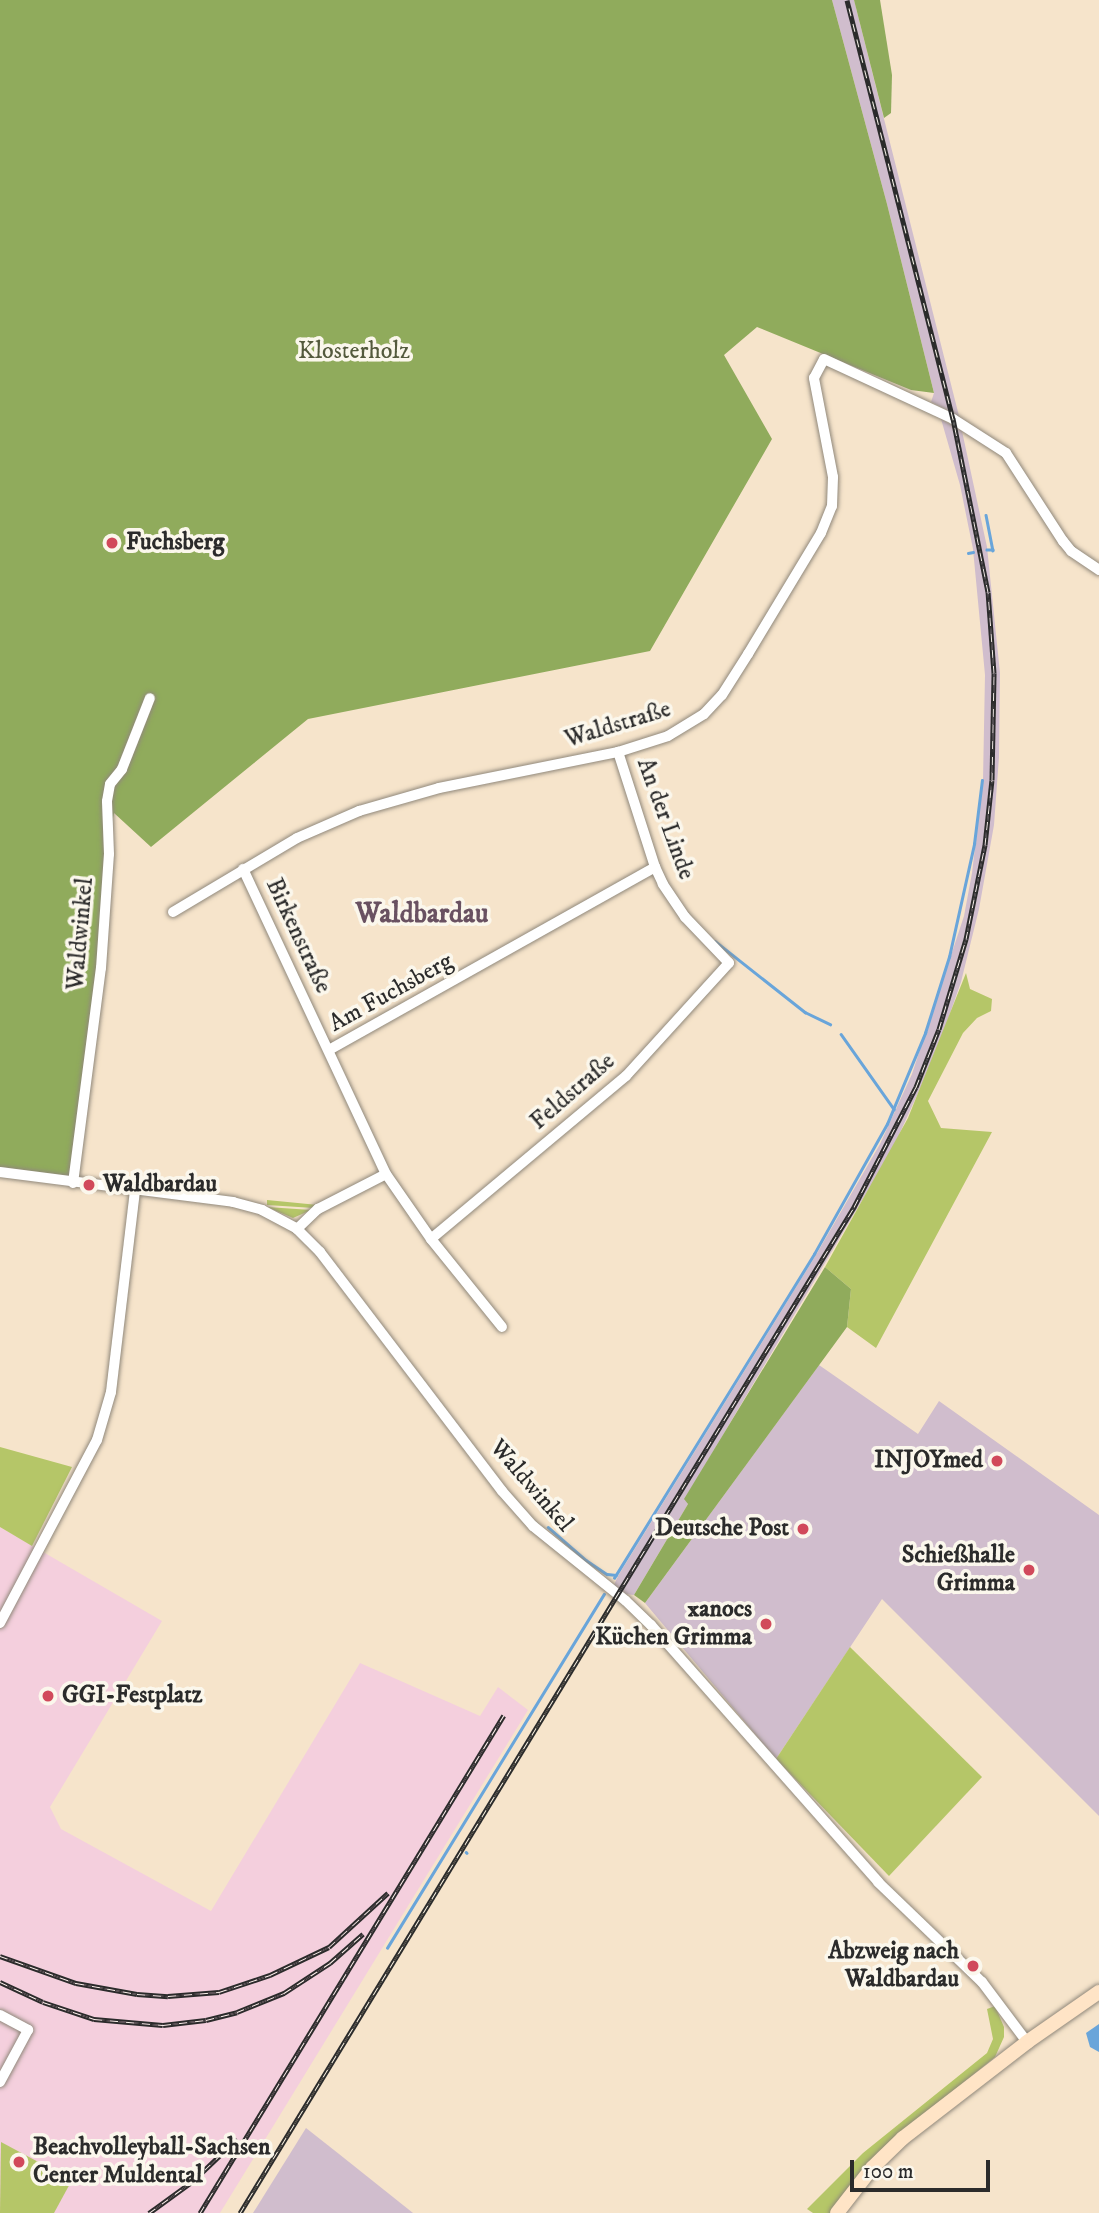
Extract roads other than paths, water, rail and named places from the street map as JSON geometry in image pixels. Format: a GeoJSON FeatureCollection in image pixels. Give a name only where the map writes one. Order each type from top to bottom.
{"type":"FeatureCollection","features":[{"type":"Feature","properties":{"kind":"main road"},"geometry":{"type":"LineString","coordinates":[[837,2213],[872,2168],[903,2138],[1027,2042],[1099,1992]]}},
{"type":"Feature","properties":{"kind":"street","name":"Waldstraße"},"geometry":{"type":"LineString","coordinates":[[173,912],[297,838],[381,803],[618,752],[681,731],[714,705],[821,533],[832,506],[834,492],[814,378],[824,359],[953,419],[1006,453],[1063,541],[1071,551],[1099,570]]}},
{"type":"Feature","properties":{"kind":"street","name":"Waldwinkel"},"geometry":{"type":"LineString","coordinates":[[73,1183],[102,957],[109,854],[107,801],[110,784],[126,761],[150,698]]}},
{"type":"Feature","properties":{"kind":"street","name":"An der Linde"},"geometry":{"type":"LineString","coordinates":[[618,752],[655,867],[685,917],[729,963]]}},
{"type":"Feature","properties":{"kind":"street","name":"Am Fuchsberg"},"geometry":{"type":"LineString","coordinates":[[329,1050],[655,867]]}},
{"type":"Feature","properties":{"kind":"street","name":"Birkenstraße"},"geometry":{"type":"LineString","coordinates":[[243,869],[386,1174],[431,1239],[502,1327]]}},
{"type":"Feature","properties":{"kind":"street","name":"Feldstraße"},"geometry":{"type":"LineString","coordinates":[[431,1239],[626,1076],[729,963]]}},
{"type":"Feature","properties":{"kind":"street","name":"Waldwinkel"},"geometry":{"type":"LineString","coordinates":[[0,1172],[233,1202],[262,1210],[298,1229],[320,1252],[502,1491],[533,1527],[626,1601],[651,1625],[878,1882],[982,1982],[1027,2042]]}},
{"type":"Feature","properties":{"kind":"street"},"geometry":{"type":"LineString","coordinates":[[298,1229],[318,1209],[386,1174]]}},
{"type":"Feature","properties":{"kind":"street"},"geometry":{"type":"LineString","coordinates":[[0,1623],[97,1440],[111,1392],[135,1191]]}},
{"type":"Feature","properties":{"kind":"street"},"geometry":{"type":"LineString","coordinates":[[0,2015],[28,2031],[0,2082]]}},
{"type":"Feature","properties":{"kind":"water"},"geometry":{"type":"Polygon","coordinates":[[[1099,2024],[1099,2052],[1090,2047],[1086,2033],[1099,2024]]]}},
{"type":"Feature","properties":{"kind":"waterway"},"geometry":{"type":"LineString","coordinates":[[986,515],[993,550],[987,550]]}},
{"type":"Feature","properties":{"kind":"waterway"},"geometry":{"type":"LineString","coordinates":[[968,553],[973,552]]}},
{"type":"Feature","properties":{"kind":"waterway"},"geometry":{"type":"LineString","coordinates":[[614,1578],[814,1254],[887,1124],[925,1033],[949,957],[974,844],[982,780]]}},
{"type":"Feature","properties":{"kind":"waterway"},"geometry":{"type":"LineString","coordinates":[[715,941],[805,1012],[830,1024]]}},
{"type":"Feature","properties":{"kind":"waterway"},"geometry":{"type":"LineString","coordinates":[[841,1034],[894,1109]]}},
{"type":"Feature","properties":{"kind":"waterway"},"geometry":{"type":"LineString","coordinates":[[548,1527],[586,1560],[607,1574],[616,1575]]}},
{"type":"Feature","properties":{"kind":"waterway"},"geometry":{"type":"LineString","coordinates":[[387,1948],[604,1594]]}},
{"type":"Feature","properties":{"kind":"railway"},"geometry":{"type":"LineString","coordinates":[[240,2213],[854,1207],[916,1087],[939,1029],[966,939],[985,845],[992,780],[994,673],[988,592],[953,419],[847,0]]}},
{"type":"Feature","properties":{"kind":"railway"},"geometry":{"type":"LineString","coordinates":[[200,2213],[504,1715]]}},
{"type":"Feature","properties":{"kind":"railway"},"geometry":{"type":"LineString","coordinates":[[0,1956],[76,1983],[137,1994],[168,1996],[219,1992],[270,1975],[329,1947],[388,1893]]}},
{"type":"Feature","properties":{"kind":"railway"},"geometry":{"type":"LineString","coordinates":[[0,1982],[43,2002],[94,2019],[163,2025],[206,2020],[237,2012],[284,1993],[330,1963],[363,1934]]}},
{"type":"Feature","properties":{"kind":"railway"},"geometry":{"type":"LineString","coordinates":[[149,2213],[193,2181],[237,2139]]}},
{"type":"Feature","properties":{"kind":"place","name":"Fuchsberg"},"geometry":{"type":"Point","coordinates":[112,543]}},
{"type":"Feature","properties":{"kind":"place","name":"Waldbardau"},"geometry":{"type":"Point","coordinates":[89,1185]}},
{"type":"Feature","properties":{"kind":"place","name":"INJOYmed"},"geometry":{"type":"Point","coordinates":[997,1461]}},
{"type":"Feature","properties":{"kind":"place","name":"Deutsche Post"},"geometry":{"type":"Point","coordinates":[803,1529]}},
{"type":"Feature","properties":{"kind":"place","name":"Schießhalle Grimma"},"geometry":{"type":"Point","coordinates":[1029,1570]}},
{"type":"Feature","properties":{"kind":"place","name":"xanocs Küchen Grimma"},"geometry":{"type":"Point","coordinates":[766,1624]}},
{"type":"Feature","properties":{"kind":"place","name":"GGI-Festplatz"},"geometry":{"type":"Point","coordinates":[48,1696]}},
{"type":"Feature","properties":{"kind":"place","name":"Abzweig nach Waldbardau"},"geometry":{"type":"Point","coordinates":[973,1966]}},
{"type":"Feature","properties":{"kind":"place","name":"Beachvolleyball-Sachsen Center Muldental"},"geometry":{"type":"Point","coordinates":[19,2162]}},
{"type":"Feature","properties":{"kind":"district","name":"Waldbardau"},"geometry":{"type":"Point","coordinates":[422,914]}},
{"type":"Feature","properties":{"kind":"park label","name":"Klosterholz"},"geometry":{"type":"Point","coordinates":[354,352]}}]}
